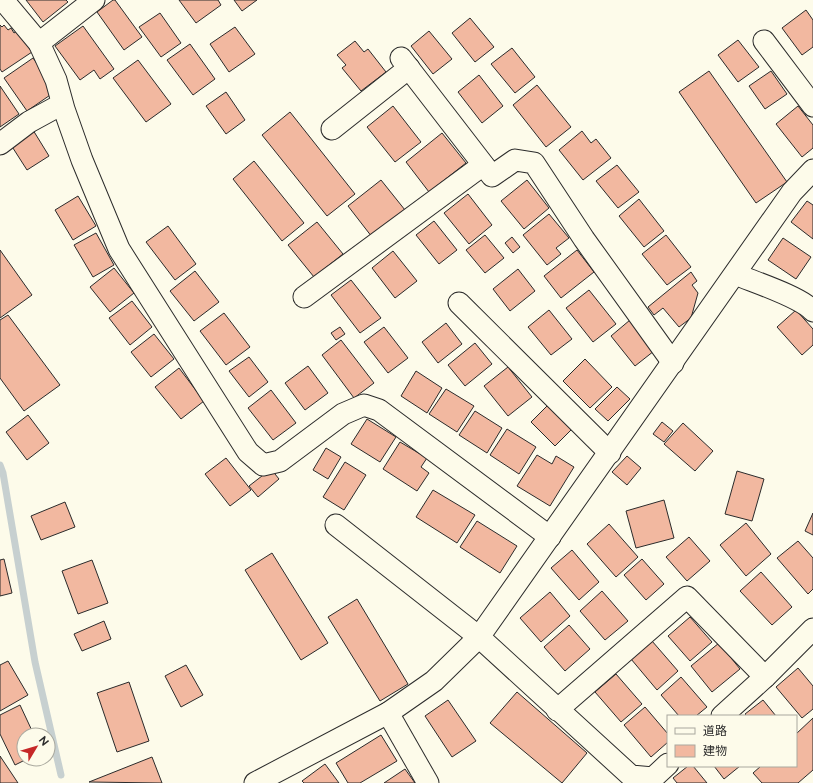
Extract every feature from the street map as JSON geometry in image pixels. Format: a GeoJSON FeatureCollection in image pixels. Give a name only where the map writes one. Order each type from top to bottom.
{"type":"FeatureCollection","features":[{"type":"Feature","properties":{"kind":"street"},"geometry":{"type":"LineString","coordinates":[[3,0],[39,43],[56,80],[62,104],[82,160],[119,249],[248,452],[263,465],[280,461],[342,414],[364,405],[379,410],[550,537]]}},
{"type":"Feature","properties":{"kind":"street"},"geometry":{"type":"LineString","coordinates":[[39,43],[94,0]]}},
{"type":"Feature","properties":{"kind":"street"},"geometry":{"type":"LineString","coordinates":[[764,41],[813,106]]}},
{"type":"Feature","properties":{"kind":"street"},"geometry":{"type":"LineString","coordinates":[[332,129],[405,63],[492,176],[515,160],[534,163],[584,239],[674,362]]}},
{"type":"Feature","properties":{"kind":"street"},"geometry":{"type":"LineString","coordinates":[[0,144],[29,122],[62,104]]}},
{"type":"Feature","properties":{"kind":"street"},"geometry":{"type":"LineString","coordinates":[[304,297],[483,165]]}},
{"type":"Feature","properties":{"kind":"street"},"geometry":{"type":"LineString","coordinates":[[256,783],[280,778],[388,713],[434,681],[479,637],[674,362],[792,192],[813,170]]}},
{"type":"Feature","properties":{"kind":"street"},"geometry":{"type":"LineString","coordinates":[[735,274],[792,298],[809,307],[813,311]]}},
{"type":"Feature","properties":{"kind":"street"},"geometry":{"type":"LineString","coordinates":[[459,302],[610,452]]}},
{"type":"Feature","properties":{"kind":"street"},"geometry":{"type":"LineString","coordinates":[[336,524],[479,637],[557,710],[631,776],[653,778],[667,765]]}},
{"type":"Feature","properties":{"kind":"street"},"geometry":{"type":"LineString","coordinates":[[557,710],[686,597],[765,677]]}},
{"type":"Feature","properties":{"kind":"street"},"geometry":{"type":"LineString","coordinates":[[723,715],[765,677],[813,629]]}},
{"type":"Feature","properties":{"kind":"street"},"geometry":{"type":"LineString","coordinates":[[388,713],[428,783]]}},
{"type":"Feature","properties":{"kind":"building"},"geometry":{"type":"Polygon","coordinates":[[[26,0],[66,0],[68,2],[43,22],[26,0]]]}},
{"type":"Feature","properties":{"kind":"building"},"geometry":{"type":"Polygon","coordinates":[[[115,0],[142,37],[124,50],[97,12],[115,0]]]}},
{"type":"Feature","properties":{"kind":"building"},"geometry":{"type":"Polygon","coordinates":[[[179,0],[218,0],[221,5],[196,23],[179,0]]]}},
{"type":"Feature","properties":{"kind":"building"},"geometry":{"type":"Polygon","coordinates":[[[234,0],[257,0],[242,11],[234,0]]]}},
{"type":"Feature","properties":{"kind":"building"},"geometry":{"type":"Polygon","coordinates":[[[806,10],[813,20],[813,47],[802,55],[782,28],[806,10]]]}},
{"type":"Feature","properties":{"kind":"building"},"geometry":{"type":"Polygon","coordinates":[[[160,13],[181,43],[161,57],[139,27],[160,13]]]}},
{"type":"Feature","properties":{"kind":"building"},"geometry":{"type":"Polygon","coordinates":[[[470,18],[494,47],[475,62],[452,33],[470,18]]]}},
{"type":"Feature","properties":{"kind":"building"},"geometry":{"type":"Polygon","coordinates":[[[0,25],[2,27],[4,25],[8,30],[11,28],[14,33],[17,31],[32,52],[2,72],[0,69],[0,25]]]}},
{"type":"Feature","properties":{"kind":"building"},"geometry":{"type":"Polygon","coordinates":[[[83,26],[114,69],[100,79],[94,70],[80,80],[55,46],[83,26]]]}},
{"type":"Feature","properties":{"kind":"building"},"geometry":{"type":"Polygon","coordinates":[[[235,27],[255,54],[229,72],[210,44],[235,27]]]}},
{"type":"Feature","properties":{"kind":"building"},"geometry":{"type":"Polygon","coordinates":[[[429,31],[452,59],[433,74],[411,46],[429,31]]]}},
{"type":"Feature","properties":{"kind":"building"},"geometry":{"type":"Polygon","coordinates":[[[738,40],[759,67],[738,82],[718,55],[738,40]]]}},
{"type":"Feature","properties":{"kind":"building"},"geometry":{"type":"Polygon","coordinates":[[[355,41],[364,52],[368,49],[386,72],[361,91],[342,68],[346,65],[337,55],[355,41]]]}},
{"type":"Feature","properties":{"kind":"building"},"geometry":{"type":"Polygon","coordinates":[[[190,44],[215,79],[193,95],[167,60],[190,44]]]}},
{"type":"Feature","properties":{"kind":"building"},"geometry":{"type":"Polygon","coordinates":[[[512,48],[535,77],[515,93],[491,64],[512,48]]]}},
{"type":"Feature","properties":{"kind":"building"},"geometry":{"type":"Polygon","coordinates":[[[33,58],[56,91],[27,111],[4,78],[33,58]]]}},
{"type":"Feature","properties":{"kind":"building"},"geometry":{"type":"Polygon","coordinates":[[[138,60],[171,104],[146,122],[113,78],[138,60]]]}},
{"type":"Feature","properties":{"kind":"building"},"geometry":{"type":"Polygon","coordinates":[[[709,71],[787,182],[756,203],[679,92],[709,71]]]}},
{"type":"Feature","properties":{"kind":"building"},"geometry":{"type":"Polygon","coordinates":[[[771,71],[787,94],[765,109],[749,86],[771,71]]]}},
{"type":"Feature","properties":{"kind":"building"},"geometry":{"type":"Polygon","coordinates":[[[479,75],[503,106],[482,123],[458,92],[479,75]]]}},
{"type":"Feature","properties":{"kind":"building"},"geometry":{"type":"Polygon","coordinates":[[[537,85],[571,127],[546,147],[513,105],[537,85]]]}},
{"type":"Feature","properties":{"kind":"building"},"geometry":{"type":"Polygon","coordinates":[[[0,86],[19,114],[0,127],[0,86]]]}},
{"type":"Feature","properties":{"kind":"building"},"geometry":{"type":"Polygon","coordinates":[[[226,92],[245,120],[226,134],[206,106],[226,92]]]}},
{"type":"Feature","properties":{"kind":"building"},"geometry":{"type":"Polygon","coordinates":[[[393,106],[421,142],[395,162],[367,127],[393,106]]]}},
{"type":"Feature","properties":{"kind":"building"},"geometry":{"type":"Polygon","coordinates":[[[798,106],[813,125],[813,148],[802,157],[776,124],[798,106]]]}},
{"type":"Feature","properties":{"kind":"building"},"geometry":{"type":"Polygon","coordinates":[[[290,112],[355,194],[327,216],[262,135],[290,112]]]}},
{"type":"Feature","properties":{"kind":"building"},"geometry":{"type":"Polygon","coordinates":[[[33,130],[49,156],[27,170],[11,145],[33,130]]]}},
{"type":"Feature","properties":{"kind":"building"},"geometry":{"type":"Polygon","coordinates":[[[582,131],[591,143],[596,139],[611,158],[583,180],[559,150],[582,131]]]}},
{"type":"Feature","properties":{"kind":"building"},"geometry":{"type":"Polygon","coordinates":[[[442,133],[466,163],[429,192],[406,162],[442,133]]]}},
{"type":"Feature","properties":{"kind":"building"},"geometry":{"type":"Polygon","coordinates":[[[254,161],[304,223],[282,241],[233,179],[254,161]]]}},
{"type":"Feature","properties":{"kind":"building"},"geometry":{"type":"Polygon","coordinates":[[[617,165],[639,192],[618,208],[596,181],[617,165]]]}},
{"type":"Feature","properties":{"kind":"building"},"geometry":{"type":"Polygon","coordinates":[[[381,180],[405,210],[372,237],[348,206],[381,180]]]}},
{"type":"Feature","properties":{"kind":"building"},"geometry":{"type":"Polygon","coordinates":[[[527,180],[549,208],[524,229],[501,201],[527,180]]]}},
{"type":"Feature","properties":{"kind":"building"},"geometry":{"type":"Polygon","coordinates":[[[468,194],[492,225],[469,244],[444,213],[468,194]]]}},
{"type":"Feature","properties":{"kind":"building"},"geometry":{"type":"Polygon","coordinates":[[[78,196],[96,226],[73,240],[55,210],[78,196]]]}},
{"type":"Feature","properties":{"kind":"building"},"geometry":{"type":"Polygon","coordinates":[[[639,199],[664,231],[644,247],[619,216],[639,199]]]}},
{"type":"Feature","properties":{"kind":"building"},"geometry":{"type":"Polygon","coordinates":[[[807,201],[813,205],[813,239],[791,222],[807,201]]]}},
{"type":"Feature","properties":{"kind":"building"},"geometry":{"type":"Polygon","coordinates":[[[549,214],[569,238],[556,248],[561,254],[547,265],[523,235],[549,214]]]}},
{"type":"Feature","properties":{"kind":"building"},"geometry":{"type":"Polygon","coordinates":[[[434,221],[457,250],[439,264],[416,235],[434,221]]]}},
{"type":"Feature","properties":{"kind":"building"},"geometry":{"type":"Polygon","coordinates":[[[317,222],[343,254],[314,277],[288,245],[317,222]]]}},
{"type":"Feature","properties":{"kind":"building"},"geometry":{"type":"Polygon","coordinates":[[[168,226],[196,264],[175,280],[146,242],[168,226]]]}},
{"type":"Feature","properties":{"kind":"building"},"geometry":{"type":"Polygon","coordinates":[[[96,233],[114,265],[93,277],[74,245],[96,233]]]}},
{"type":"Feature","properties":{"kind":"building"},"geometry":{"type":"Polygon","coordinates":[[[485,235],[504,258],[485,273],[466,250],[485,235]]]}},
{"type":"Feature","properties":{"kind":"building"},"geometry":{"type":"Polygon","coordinates":[[[666,235],[691,267],[667,285],[642,254],[666,235]]]}},
{"type":"Feature","properties":{"kind":"building"},"geometry":{"type":"Polygon","coordinates":[[[512,237],[520,247],[513,253],[505,243],[512,237]]]}},
{"type":"Feature","properties":{"kind":"building"},"geometry":{"type":"Polygon","coordinates":[[[783,238],[811,257],[796,279],[768,260],[783,238]]]}},
{"type":"Feature","properties":{"kind":"building"},"geometry":{"type":"Polygon","coordinates":[[[0,250],[32,295],[0,318],[0,250]]]}},
{"type":"Feature","properties":{"kind":"building"},"geometry":{"type":"Polygon","coordinates":[[[577,250],[594,272],[561,298],[544,276],[577,250]]]}},
{"type":"Feature","properties":{"kind":"building"},"geometry":{"type":"Polygon","coordinates":[[[393,251],[417,281],[395,298],[372,268],[393,251]]]}},
{"type":"Feature","properties":{"kind":"building"},"geometry":{"type":"Polygon","coordinates":[[[114,268],[134,293],[110,312],[90,287],[114,268]]]}},
{"type":"Feature","properties":{"kind":"building"},"geometry":{"type":"Polygon","coordinates":[[[518,269],[535,291],[510,311],[493,289],[518,269]]]}},
{"type":"Feature","properties":{"kind":"building"},"geometry":{"type":"Polygon","coordinates":[[[195,271],[219,302],[194,321],[170,291],[195,271]]]}},
{"type":"Feature","properties":{"kind":"building"},"geometry":{"type":"Polygon","coordinates":[[[691,272],[697,281],[692,285],[698,293],[691,318],[679,327],[663,308],[654,315],[648,307],[691,272]]]}},
{"type":"Feature","properties":{"kind":"building"},"geometry":{"type":"Polygon","coordinates":[[[351,280],[381,318],[360,333],[331,295],[351,280]]]}},
{"type":"Feature","properties":{"kind":"building"},"geometry":{"type":"Polygon","coordinates":[[[589,290],[616,324],[593,342],[566,308],[589,290]]]}},
{"type":"Feature","properties":{"kind":"building"},"geometry":{"type":"Polygon","coordinates":[[[132,301],[152,327],[130,345],[109,318],[132,301]]]}},
{"type":"Feature","properties":{"kind":"building"},"geometry":{"type":"Polygon","coordinates":[[[549,310],[572,339],[551,355],[528,327],[549,310]]]}},
{"type":"Feature","properties":{"kind":"building"},"geometry":{"type":"Polygon","coordinates":[[[796,310],[813,329],[813,345],[802,355],[777,327],[796,310]]]}},
{"type":"Feature","properties":{"kind":"building"},"geometry":{"type":"Polygon","coordinates":[[[224,313],[250,347],[226,365],[200,331],[224,313]]]}},
{"type":"Feature","properties":{"kind":"building"},"geometry":{"type":"Polygon","coordinates":[[[8,315],[60,385],[24,411],[0,378],[0,320],[8,315]]]}},
{"type":"Feature","properties":{"kind":"building"},"geometry":{"type":"Polygon","coordinates":[[[630,320],[654,351],[635,366],[611,336],[630,320]]]}},
{"type":"Feature","properties":{"kind":"building"},"geometry":{"type":"Polygon","coordinates":[[[446,323],[462,344],[438,363],[422,342],[446,323]]]}},
{"type":"Feature","properties":{"kind":"building"},"geometry":{"type":"Polygon","coordinates":[[[340,327],[345,334],[336,340],[331,333],[340,327]]]}},
{"type":"Feature","properties":{"kind":"building"},"geometry":{"type":"Polygon","coordinates":[[[384,327],[408,358],[388,373],[364,342],[384,327]]]}},
{"type":"Feature","properties":{"kind":"building"},"geometry":{"type":"Polygon","coordinates":[[[154,334],[174,359],[151,377],[131,352],[154,334]]]}},
{"type":"Feature","properties":{"kind":"building"},"geometry":{"type":"Polygon","coordinates":[[[341,340],[374,383],[354,398],[322,355],[341,340]]]}},
{"type":"Feature","properties":{"kind":"building"},"geometry":{"type":"Polygon","coordinates":[[[475,343],[492,364],[465,386],[448,365],[475,343]]]}},
{"type":"Feature","properties":{"kind":"building"},"geometry":{"type":"Polygon","coordinates":[[[249,357],[268,382],[249,397],[229,371],[249,357]]]}},
{"type":"Feature","properties":{"kind":"building"},"geometry":{"type":"Polygon","coordinates":[[[585,359],[612,387],[590,408],[563,381],[585,359]]]}},
{"type":"Feature","properties":{"kind":"building"},"geometry":{"type":"Polygon","coordinates":[[[308,366],[328,393],[305,410],[285,383],[308,366]]]}},
{"type":"Feature","properties":{"kind":"building"},"geometry":{"type":"Polygon","coordinates":[[[508,367],[532,397],[508,416],[484,386],[508,367]]]}},
{"type":"Feature","properties":{"kind":"building"},"geometry":{"type":"Polygon","coordinates":[[[179,368],[204,401],[181,419],[155,387],[179,368]]]}},
{"type":"Feature","properties":{"kind":"building"},"geometry":{"type":"Polygon","coordinates":[[[416,371],[442,388],[427,413],[401,396],[416,371]]]}},
{"type":"Feature","properties":{"kind":"building"},"geometry":{"type":"Polygon","coordinates":[[[617,387],[630,399],[608,421],[595,409],[617,387]]]}},
{"type":"Feature","properties":{"kind":"building"},"geometry":{"type":"Polygon","coordinates":[[[446,389],[474,406],[457,432],[429,414],[446,389]]]}},
{"type":"Feature","properties":{"kind":"building"},"geometry":{"type":"Polygon","coordinates":[[[271,390],[296,423],[273,440],[248,408],[271,390]]]}},
{"type":"Feature","properties":{"kind":"building"},"geometry":{"type":"Polygon","coordinates":[[[548,405],[572,429],[555,446],[531,422],[548,405]]]}},
{"type":"Feature","properties":{"kind":"building"},"geometry":{"type":"Polygon","coordinates":[[[475,411],[502,428],[487,453],[459,435],[475,411]]]}},
{"type":"Feature","properties":{"kind":"building"},"geometry":{"type":"Polygon","coordinates":[[[28,415],[49,443],[27,460],[6,432],[28,415]]]}},
{"type":"Feature","properties":{"kind":"building"},"geometry":{"type":"Polygon","coordinates":[[[367,419],[396,437],[380,462],[351,444],[367,419]]]}},
{"type":"Feature","properties":{"kind":"building"},"geometry":{"type":"Polygon","coordinates":[[[662,422],[673,431],[664,442],[653,434],[662,422]]]}},
{"type":"Feature","properties":{"kind":"building"},"geometry":{"type":"Polygon","coordinates":[[[683,423],[713,451],[695,471],[664,444],[683,423]]]}},
{"type":"Feature","properties":{"kind":"building"},"geometry":{"type":"Polygon","coordinates":[[[507,429],[536,447],[519,474],[490,455],[507,429]]]}},
{"type":"Feature","properties":{"kind":"building"},"geometry":{"type":"Polygon","coordinates":[[[400,442],[427,458],[421,467],[429,473],[417,491],[383,469],[400,442]]]}},
{"type":"Feature","properties":{"kind":"building"},"geometry":{"type":"Polygon","coordinates":[[[326,448],[341,457],[328,479],[313,470],[326,448]]]}},
{"type":"Feature","properties":{"kind":"building"},"geometry":{"type":"Polygon","coordinates":[[[537,455],[552,464],[556,456],[574,467],[550,506],[517,486],[537,455]]]}},
{"type":"Feature","properties":{"kind":"building"},"geometry":{"type":"Polygon","coordinates":[[[627,456],[641,468],[627,485],[612,472],[627,456]]]}},
{"type":"Feature","properties":{"kind":"building"},"geometry":{"type":"Polygon","coordinates":[[[226,458],[251,490],[230,506],[205,474],[226,458]]]}},
{"type":"Feature","properties":{"kind":"building"},"geometry":{"type":"Polygon","coordinates":[[[345,462],[366,475],[344,510],[323,497],[345,462]]]}},
{"type":"Feature","properties":{"kind":"building"},"geometry":{"type":"Polygon","coordinates":[[[271,469],[279,479],[258,497],[249,486],[271,469]]]}},
{"type":"Feature","properties":{"kind":"building"},"geometry":{"type":"Polygon","coordinates":[[[737,471],[764,479],[752,521],[725,514],[737,471]]]}},
{"type":"Feature","properties":{"kind":"building"},"geometry":{"type":"Polygon","coordinates":[[[433,490],[475,515],[457,543],[416,517],[433,490]]]}},
{"type":"Feature","properties":{"kind":"building"},"geometry":{"type":"Polygon","coordinates":[[[664,500],[674,538],[636,548],[626,511],[664,500]]]}},
{"type":"Feature","properties":{"kind":"building"},"geometry":{"type":"Polygon","coordinates":[[[65,502],[75,527],[41,540],[31,516],[65,502]]]}},
{"type":"Feature","properties":{"kind":"building"},"geometry":{"type":"Polygon","coordinates":[[[813,513],[813,535],[805,531],[813,513]]]}},
{"type":"Feature","properties":{"kind":"building"},"geometry":{"type":"Polygon","coordinates":[[[477,521],[517,546],[500,573],[460,547],[477,521]]]}},
{"type":"Feature","properties":{"kind":"building"},"geometry":{"type":"Polygon","coordinates":[[[746,523],[771,554],[746,576],[720,545],[746,523]]]}},
{"type":"Feature","properties":{"kind":"building"},"geometry":{"type":"Polygon","coordinates":[[[609,524],[638,557],[616,577],[587,544],[609,524]]]}},
{"type":"Feature","properties":{"kind":"building"},"geometry":{"type":"Polygon","coordinates":[[[689,537],[710,561],[687,581],[666,557],[689,537]]]}},
{"type":"Feature","properties":{"kind":"building"},"geometry":{"type":"Polygon","coordinates":[[[798,541],[813,558],[813,589],[808,594],[777,558],[798,541]]]}},
{"type":"Feature","properties":{"kind":"building"},"geometry":{"type":"Polygon","coordinates":[[[572,550],[599,582],[579,600],[551,568],[572,550]]]}},
{"type":"Feature","properties":{"kind":"building"},"geometry":{"type":"Polygon","coordinates":[[[272,553],[328,643],[301,660],[245,570],[272,553]]]}},
{"type":"Feature","properties":{"kind":"building"},"geometry":{"type":"Polygon","coordinates":[[[4,559],[12,593],[0,596],[0,560],[4,559]]]}},
{"type":"Feature","properties":{"kind":"building"},"geometry":{"type":"Polygon","coordinates":[[[642,559],[664,584],[646,600],[624,575],[642,559]]]}},
{"type":"Feature","properties":{"kind":"building"},"geometry":{"type":"Polygon","coordinates":[[[92,560],[108,603],[78,614],[62,571],[92,560]]]}},
{"type":"Feature","properties":{"kind":"building"},"geometry":{"type":"Polygon","coordinates":[[[761,572],[792,607],[772,625],[740,591],[761,572]]]}},
{"type":"Feature","properties":{"kind":"building"},"geometry":{"type":"Polygon","coordinates":[[[602,591],[628,621],[605,640],[580,611],[602,591]]]}},
{"type":"Feature","properties":{"kind":"building"},"geometry":{"type":"Polygon","coordinates":[[[550,592],[570,616],[541,642],[520,618],[550,592]]]}},
{"type":"Feature","properties":{"kind":"building"},"geometry":{"type":"Polygon","coordinates":[[[357,599],[408,684],[380,701],[328,617],[357,599]]]}},
{"type":"Feature","properties":{"kind":"building"},"geometry":{"type":"Polygon","coordinates":[[[690,617],[712,642],[690,661],[668,636],[690,617]]]}},
{"type":"Feature","properties":{"kind":"building"},"geometry":{"type":"Polygon","coordinates":[[[104,621],[111,639],[82,651],[74,634],[104,621]]]}},
{"type":"Feature","properties":{"kind":"building"},"geometry":{"type":"Polygon","coordinates":[[[569,625],[590,649],[565,671],[544,647],[569,625]]]}},
{"type":"Feature","properties":{"kind":"building"},"geometry":{"type":"Polygon","coordinates":[[[652,641],[678,671],[657,690],[631,659],[652,641]]]}},
{"type":"Feature","properties":{"kind":"building"},"geometry":{"type":"Polygon","coordinates":[[[719,643],[740,669],[712,692],[691,666],[719,643]]]}},
{"type":"Feature","properties":{"kind":"building"},"geometry":{"type":"Polygon","coordinates":[[[8,661],[28,695],[0,711],[0,665],[8,661]]]}},
{"type":"Feature","properties":{"kind":"building"},"geometry":{"type":"Polygon","coordinates":[[[186,665],[203,695],[181,707],[165,676],[186,665]]]}},
{"type":"Feature","properties":{"kind":"building"},"geometry":{"type":"Polygon","coordinates":[[[798,668],[813,686],[813,709],[802,718],[776,687],[798,668]]]}},
{"type":"Feature","properties":{"kind":"building"},"geometry":{"type":"Polygon","coordinates":[[[616,674],[642,704],[621,722],[595,692],[616,674]]]}},
{"type":"Feature","properties":{"kind":"building"},"geometry":{"type":"Polygon","coordinates":[[[681,677],[707,707],[697,715],[678,715],[661,695],[681,677]]]}},
{"type":"Feature","properties":{"kind":"building"},"geometry":{"type":"Polygon","coordinates":[[[129,682],[149,741],[117,752],[97,693],[129,682]]]}},
{"type":"Feature","properties":{"kind":"building"},"geometry":{"type":"Polygon","coordinates":[[[517,692],[587,753],[562,783],[490,723],[517,692]]]}},
{"type":"Feature","properties":{"kind":"building"},"geometry":{"type":"Polygon","coordinates":[[[448,700],[476,741],[452,757],[425,716],[448,700]]]}},
{"type":"Feature","properties":{"kind":"building"},"geometry":{"type":"Polygon","coordinates":[[[763,700],[775,715],[746,715],[745,714],[763,700]]]}},
{"type":"Feature","properties":{"kind":"building"},"geometry":{"type":"Polygon","coordinates":[[[20,705],[30,727],[16,727],[15,765],[0,734],[0,715],[20,705]]]}},
{"type":"Feature","properties":{"kind":"building"},"geometry":{"type":"Polygon","coordinates":[[[645,707],[667,733],[667,743],[651,757],[624,725],[645,707]]]}},
{"type":"Feature","properties":{"kind":"building"},"geometry":{"type":"Polygon","coordinates":[[[813,718],[813,770],[798,783],[762,783],[753,773],[760,767],[797,767],[797,733],[813,718]]]}},
{"type":"Feature","properties":{"kind":"building"},"geometry":{"type":"Polygon","coordinates":[[[381,735],[397,761],[360,783],[348,783],[336,763],[381,735]]]}},
{"type":"Feature","properties":{"kind":"building"},"geometry":{"type":"Polygon","coordinates":[[[0,756],[18,783],[0,783],[0,756]]]}},
{"type":"Feature","properties":{"kind":"building"},"geometry":{"type":"Polygon","coordinates":[[[152,757],[162,783],[89,782],[152,757]]]}},
{"type":"Feature","properties":{"kind":"building"},"geometry":{"type":"Polygon","coordinates":[[[325,764],[339,783],[304,783],[302,781],[325,764]]]}},
{"type":"Feature","properties":{"kind":"building"},"geometry":{"type":"Polygon","coordinates":[[[687,767],[694,767],[707,783],[677,783],[673,778],[687,767]]]}},
{"type":"Feature","properties":{"kind":"building"},"geometry":{"type":"Polygon","coordinates":[[[715,767],[739,767],[724,779],[715,767]]]}},
{"type":"Feature","properties":{"kind":"building"},"geometry":{"type":"Polygon","coordinates":[[[405,769],[415,783],[384,783],[405,769]]]}},
{"type":"Feature","properties":{"kind":"waterway"},"geometry":{"type":"LineString","coordinates":[[0,465],[3,473],[35,662],[61,775]]}}]}
